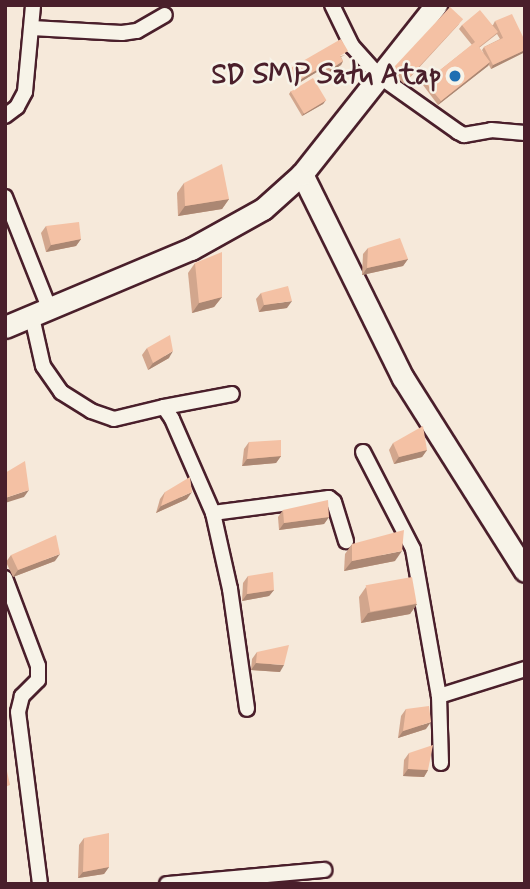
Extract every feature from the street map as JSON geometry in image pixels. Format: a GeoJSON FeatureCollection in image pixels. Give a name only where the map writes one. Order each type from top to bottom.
{"type":"FeatureCollection","features":[{"type":"Feature","properties":{"kind":"street"},"geometry":{"type":"LineString","coordinates":[[5,116],[17,107],[25,92],[33,5]]}},
{"type":"Feature","properties":{"kind":"street"},"geometry":{"type":"LineString","coordinates":[[332,5],[352,46],[379,76],[464,135],[491,130],[525,133]]}},
{"type":"Feature","properties":{"kind":"street"},"geometry":{"type":"LineString","coordinates":[[5,327],[232,229],[263,209],[302,174],[436,5]]}},
{"type":"Feature","properties":{"kind":"street"},"geometry":{"type":"LineString","coordinates":[[32,29],[122,33],[137,31],[164,15]]}},
{"type":"Feature","properties":{"kind":"street"},"geometry":{"type":"LineString","coordinates":[[302,174],[403,377],[525,571]]}},
{"type":"Feature","properties":{"kind":"street"},"geometry":{"type":"LineString","coordinates":[[5,197],[41,313],[48,377],[61,392],[77,404],[114,419],[232,394]]}},
{"type":"Feature","properties":{"kind":"street"},"geometry":{"type":"LineString","coordinates":[[164,407],[195,467],[214,513],[230,589],[247,709]]}},
{"type":"Feature","properties":{"kind":"street"},"geometry":{"type":"LineString","coordinates":[[363,452],[413,549],[439,696],[441,763]]}},
{"type":"Feature","properties":{"kind":"street"},"geometry":{"type":"LineString","coordinates":[[214,513],[329,498],[334,502],[346,541]]}},
{"type":"Feature","properties":{"kind":"street"},"geometry":{"type":"LineString","coordinates":[[5,578],[38,666],[38,680],[22,696],[18,712],[40,884]]}},
{"type":"Feature","properties":{"kind":"street"},"geometry":{"type":"LineString","coordinates":[[439,696],[525,669]]}},
{"type":"Feature","properties":{"kind":"street"},"geometry":{"type":"LineString","coordinates":[[167,884],[324,870]]}},
{"type":"Feature","properties":{"kind":"building","name":"SD SMP Satu Atap"},"geometry":{"type":"Polygon","coordinates":[[[450,7],[463,19],[407,80],[393,68],[450,7]]]}},
{"type":"Feature","properties":{"kind":"building","name":"SD SMP Satu Atap"},"geometry":{"type":"Polygon","coordinates":[[[480,10],[498,32],[479,47],[490,62],[441,101],[425,82],[475,42],[462,25],[480,10]]]}},
{"type":"Feature","properties":{"kind":"building","name":"SD SMP Satu Atap"},"geometry":{"type":"Polygon","coordinates":[[[512,14],[525,41],[525,50],[493,65],[484,47],[503,38],[495,21],[512,14]]]}},
{"type":"Feature","properties":{"kind":"building"},"geometry":{"type":"Polygon","coordinates":[[[341,39],[348,51],[340,56],[343,61],[331,69],[327,64],[296,82],[289,69],[341,39]]]}},
{"type":"Feature","properties":{"kind":"building"},"geometry":{"type":"Polygon","coordinates":[[[313,78],[326,100],[304,114],[291,91],[313,78]]]}},
{"type":"Feature","properties":{"kind":"building"},"geometry":{"type":"Polygon","coordinates":[[[222,164],[229,199],[185,206],[184,183],[222,164]]]}},
{"type":"Feature","properties":{"kind":"building"},"geometry":{"type":"Polygon","coordinates":[[[79,222],[81,239],[51,245],[46,226],[79,222]]]}},
{"type":"Feature","properties":{"kind":"building"},"geometry":{"type":"Polygon","coordinates":[[[400,238],[408,259],[367,268],[368,248],[400,238]]]}},
{"type":"Feature","properties":{"kind":"building"},"geometry":{"type":"Polygon","coordinates":[[[222,252],[222,297],[199,303],[195,263],[222,252]]]}},
{"type":"Feature","properties":{"kind":"building"},"geometry":{"type":"Polygon","coordinates":[[[288,286],[292,301],[264,305],[261,293],[288,286]]]}},
{"type":"Feature","properties":{"kind":"building"},"geometry":{"type":"Polygon","coordinates":[[[170,335],[173,351],[153,363],[147,348],[170,335]]]}},
{"type":"Feature","properties":{"kind":"building"},"geometry":{"type":"Polygon","coordinates":[[[423,426],[427,450],[399,457],[393,443],[423,426]]]}},
{"type":"Feature","properties":{"kind":"building"},"geometry":{"type":"Polygon","coordinates":[[[281,440],[281,456],[247,459],[249,442],[281,440]]]}},
{"type":"Feature","properties":{"kind":"building"},"geometry":{"type":"Polygon","coordinates":[[[25,461],[29,490],[5,498],[5,473],[25,461]]]}},
{"type":"Feature","properties":{"kind":"building"},"geometry":{"type":"Polygon","coordinates":[[[190,477],[192,492],[161,506],[165,492],[190,477]]]}},
{"type":"Feature","properties":{"kind":"building"},"geometry":{"type":"Polygon","coordinates":[[[328,500],[329,517],[284,523],[283,510],[328,500]]]}},
{"type":"Feature","properties":{"kind":"building"},"geometry":{"type":"Polygon","coordinates":[[[404,530],[402,551],[352,561],[352,544],[404,530]]]}},
{"type":"Feature","properties":{"kind":"building"},"geometry":{"type":"Polygon","coordinates":[[[56,535],[60,554],[18,570],[11,555],[56,535]]]}},
{"type":"Feature","properties":{"kind":"building"},"geometry":{"type":"Polygon","coordinates":[[[273,572],[274,590],[247,594],[248,576],[273,572]]]}},
{"type":"Feature","properties":{"kind":"building"},"geometry":{"type":"Polygon","coordinates":[[[412,577],[417,604],[370,612],[366,585],[412,577]]]}},
{"type":"Feature","properties":{"kind":"building"},"geometry":{"type":"Polygon","coordinates":[[[289,645],[284,665],[256,663],[257,652],[289,645]]]}},
{"type":"Feature","properties":{"kind":"building"},"geometry":{"type":"Polygon","coordinates":[[[429,706],[431,722],[403,731],[406,709],[429,706]]]}},
{"type":"Feature","properties":{"kind":"building"},"geometry":{"type":"Polygon","coordinates":[[[433,745],[428,770],[408,769],[409,753],[433,745]]]}},
{"type":"Feature","properties":{"kind":"building"},"geometry":{"type":"Polygon","coordinates":[[[5,762],[10,785],[5,787],[5,762]]]}},
{"type":"Feature","properties":{"kind":"building"},"geometry":{"type":"Polygon","coordinates":[[[109,833],[109,867],[83,872],[84,838],[109,833]]]}},
{"type":"Feature","properties":{"kind":"place","name":"SD SMP Satu Atap"},"geometry":{"type":"Point","coordinates":[455,76]}}]}
